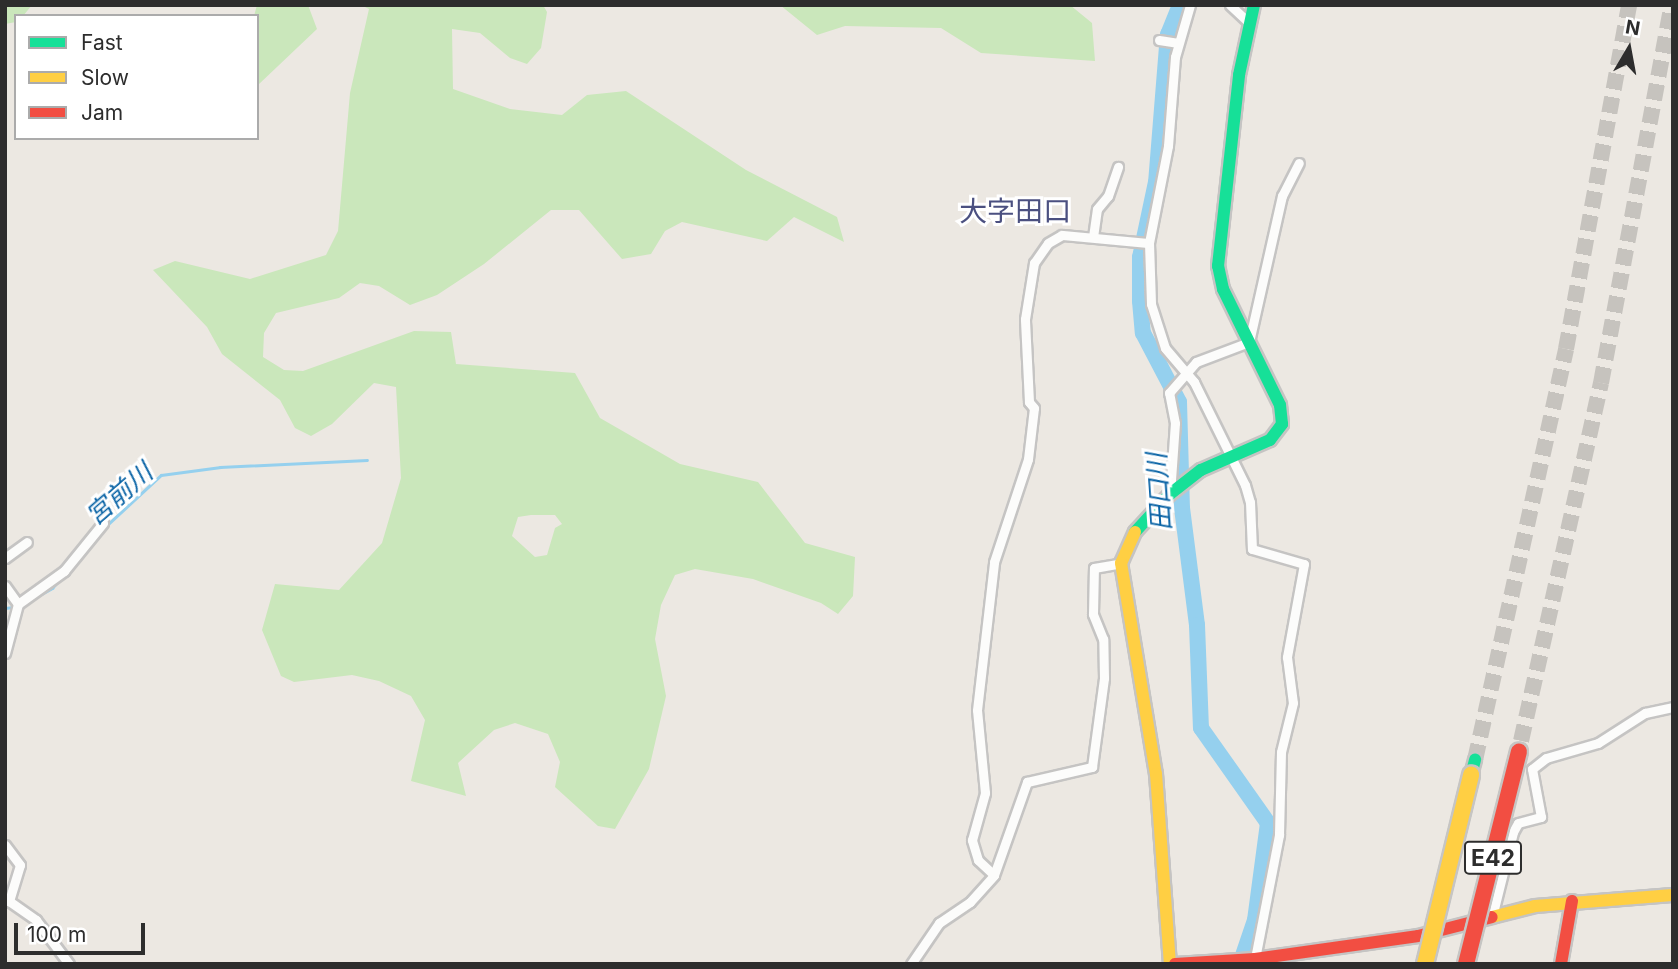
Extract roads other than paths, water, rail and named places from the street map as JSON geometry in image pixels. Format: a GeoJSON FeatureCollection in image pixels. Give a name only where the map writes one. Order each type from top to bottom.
{"type":"FeatureCollection","features":[{"type":"Feature","properties":{"kind":"main road"},"geometry":{"type":"LineString","coordinates":[[1254,5],[1249,23],[1218,266],[1223,289],[1283,420],[1275,436],[1197,472],[1174,490],[1137,527],[1121,563],[1156,774],[1172,964],[1253,959],[1418,936],[1492,917],[1572,901],[1673,895]]}},
{"type":"Feature","properties":{"kind":"main road","name":"E42"},"geometry":{"type":"LineString","coordinates":[[1466,964],[1520,746]]}},
{"type":"Feature","properties":{"kind":"main road","name":"E42"},"geometry":{"type":"LineString","coordinates":[[1425,964],[1473,768]]}},
{"type":"Feature","properties":{"kind":"main road"},"geometry":{"type":"LineString","coordinates":[[1561,964],[1569,932],[1572,901]]}},
{"type":"Feature","properties":{"kind":"street"},"geometry":{"type":"LineString","coordinates":[[1190,5],[1176,43],[1168,146],[1149,243],[1148,274],[1156,326],[1165,348],[1183,376],[1194,382],[1250,502],[1252,549],[1304,564],[1287,657],[1293,703],[1281,752],[1279,835],[1253,959]]}},
{"type":"Feature","properties":{"kind":"street"},"geometry":{"type":"LineString","coordinates":[[1230,5],[1249,23]]}},
{"type":"Feature","properties":{"kind":"street"},"geometry":{"type":"LineString","coordinates":[[1160,40],[1176,43]]}},
{"type":"Feature","properties":{"kind":"street"},"geometry":{"type":"LineString","coordinates":[[1174,490],[1175,433],[1170,391],[1202,358],[1249,342],[1282,196],[1299,163]]}},
{"type":"Feature","properties":{"kind":"street"},"geometry":{"type":"LineString","coordinates":[[1093,237],[1097,209],[1108,196],[1118,167]]}},
{"type":"Feature","properties":{"kind":"street"},"geometry":{"type":"LineString","coordinates":[[994,875],[978,860],[972,840],[985,793],[977,710],[994,562],[1028,459],[1034,408],[1029,402],[1025,319],[1034,263],[1048,243],[1062,235],[1149,243]]}},
{"type":"Feature","properties":{"kind":"street"},"geometry":{"type":"LineString","coordinates":[[5,653],[18,604],[59,576],[103,523]]}},
{"type":"Feature","properties":{"kind":"street"},"geometry":{"type":"LineString","coordinates":[[5,558],[27,542]]}},
{"type":"Feature","properties":{"kind":"street"},"geometry":{"type":"LineString","coordinates":[[911,964],[939,923],[970,902],[994,875],[1027,782],[1091,767],[1104,678],[1103,639],[1093,614],[1094,568],[1121,563]]}},
{"type":"Feature","properties":{"kind":"street"},"geometry":{"type":"LineString","coordinates":[[5,586],[18,604]]}},
{"type":"Feature","properties":{"kind":"street"},"geometry":{"type":"LineString","coordinates":[[1492,917],[1513,832],[1518,823],[1541,817],[1532,769],[1546,758],[1598,743],[1645,713],[1673,706]]}},
{"type":"Feature","properties":{"kind":"street"},"geometry":{"type":"LineString","coordinates":[[5,845],[20,869],[9,901],[36,920],[69,964]]}},
{"type":"Feature","properties":{"kind":"waterway","name":"田口川"},"geometry":{"type":"LineString","coordinates":[[1180,5],[1168,34],[1156,182],[1140,257],[1140,301],[1143,333],[1179,402],[1182,508],[1197,625],[1201,728],[1268,823],[1255,920],[1240,964]]}},
{"type":"Feature","properties":{"kind":"waterway","name":"宮前川"},"geometry":{"type":"LineString","coordinates":[[105,527],[161,475],[220,467],[367,460]]}},
{"type":"Feature","properties":{"kind":"waterway","name":"宮前川"},"geometry":{"type":"LineString","coordinates":[[20,606],[52,588],[81,556]]}},
{"type":"Feature","properties":{"kind":"waterway","name":"宮前川"},"geometry":{"type":"LineString","coordinates":[[5,608],[14,607]]}},
{"type":"Feature","properties":{"kind":"tunnel"},"geometry":{"type":"LineString","coordinates":[[1475,760],[1566,349],[1629,5]]}},
{"type":"Feature","properties":{"kind":"tunnel"},"geometry":{"type":"LineString","coordinates":[[1521,741],[1601,383],[1672,5]]}},
{"type":"Feature","properties":{"kind":"district","name":"大字田口"},"geometry":{"type":"Point","coordinates":[1015,211]}}]}
